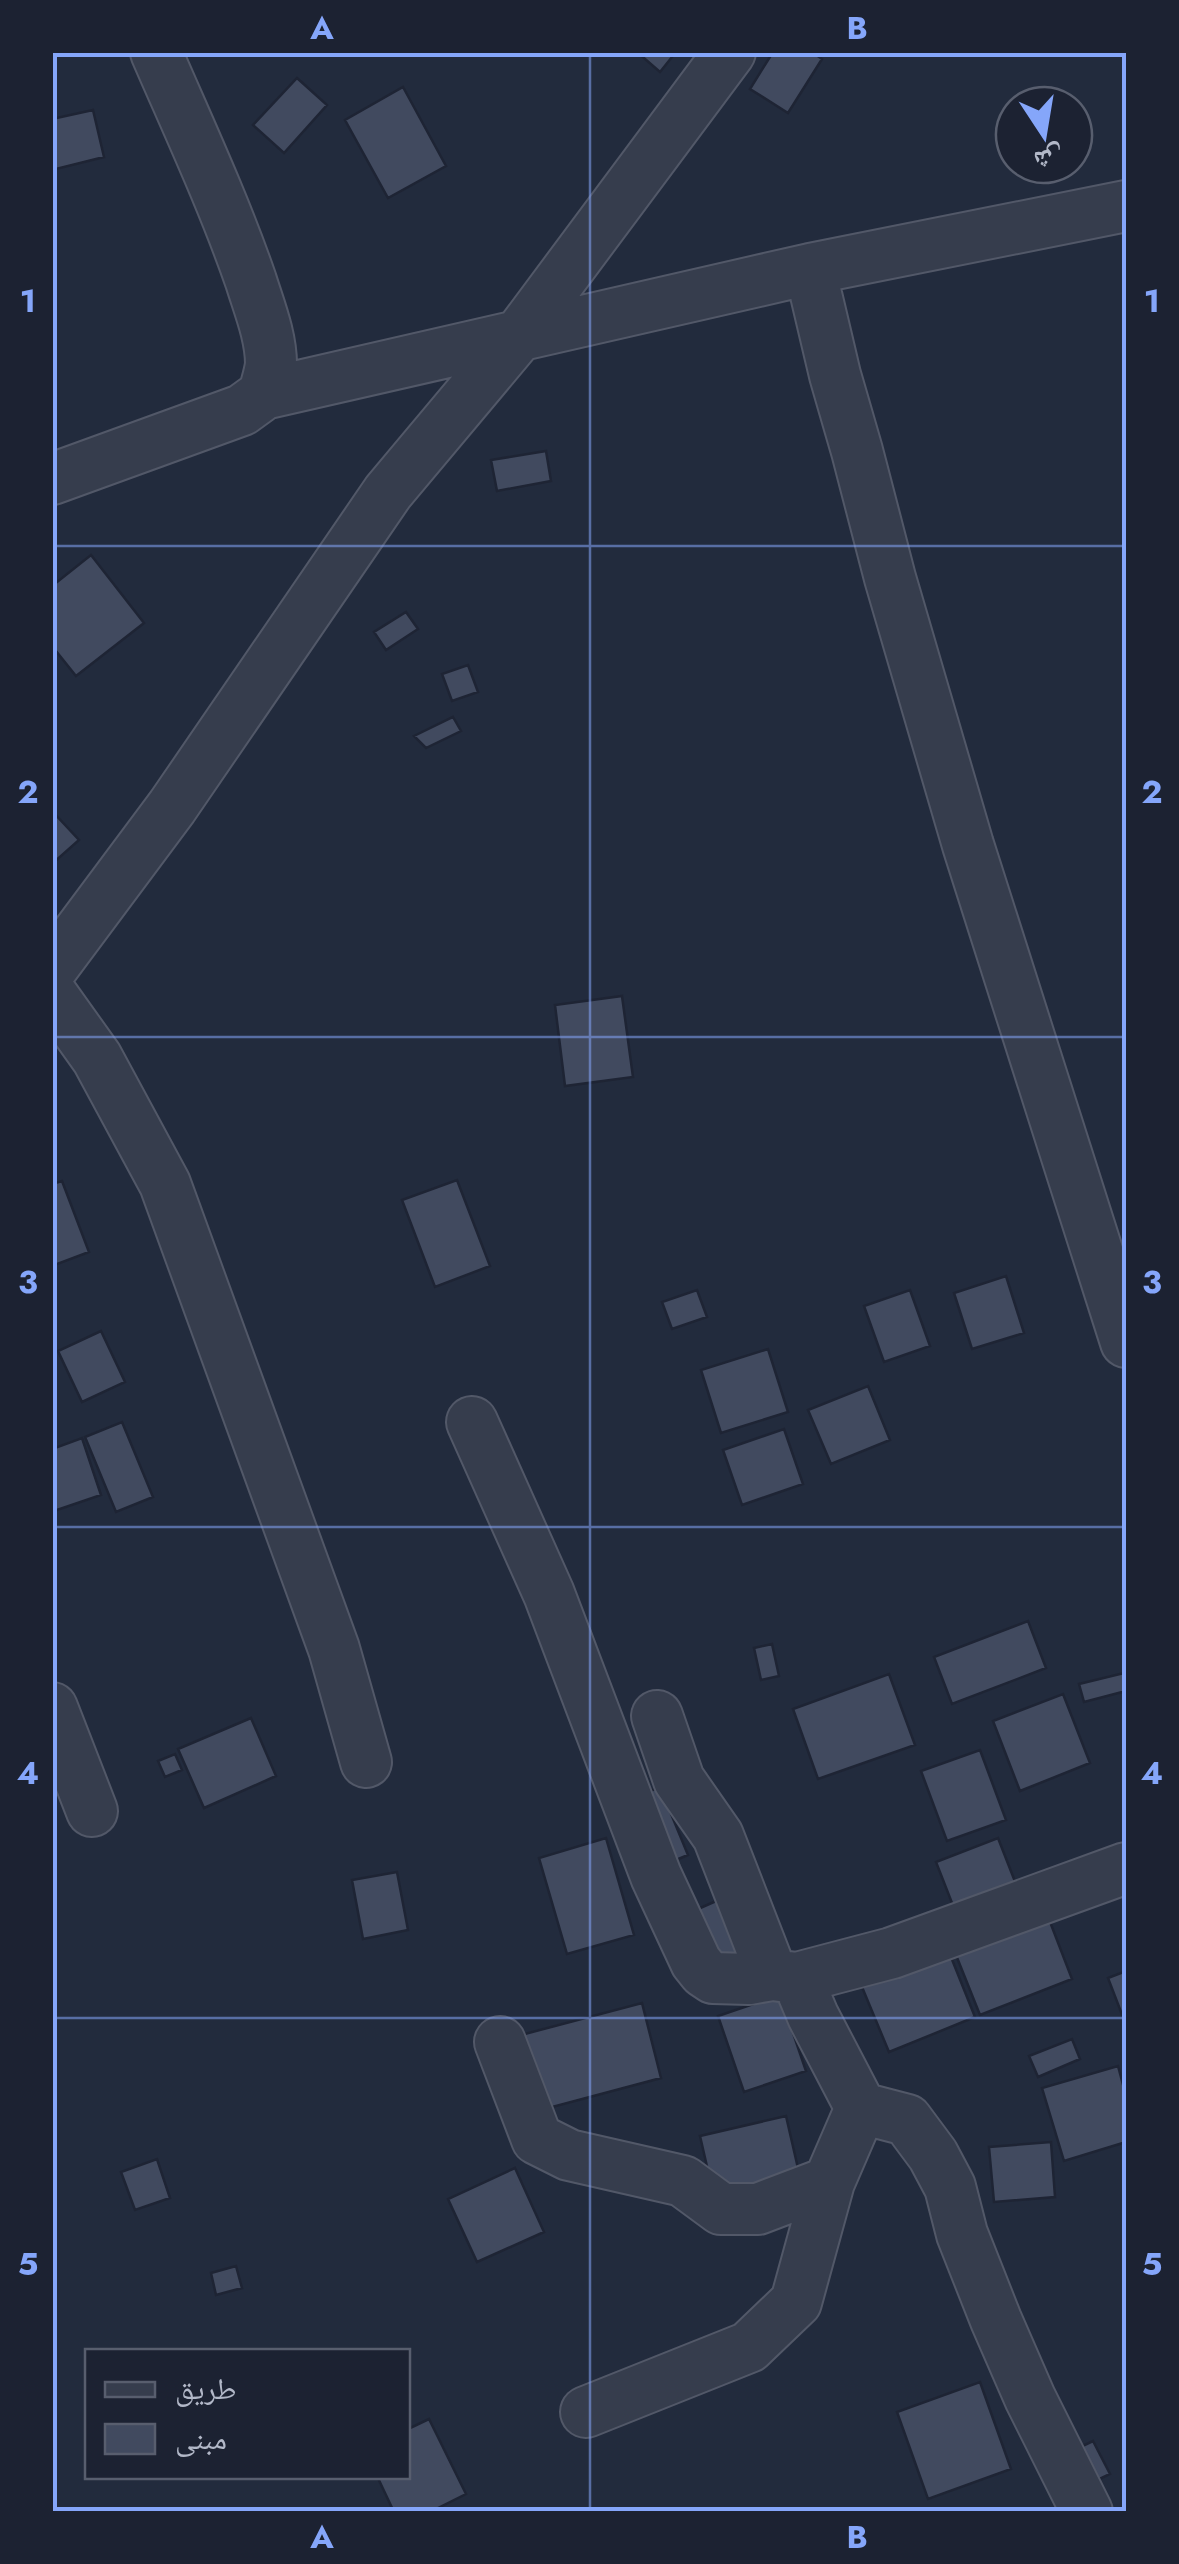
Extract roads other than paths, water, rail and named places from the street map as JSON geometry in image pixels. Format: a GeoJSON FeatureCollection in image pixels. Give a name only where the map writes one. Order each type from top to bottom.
{"type":"FeatureCollection","features":[{"type":"Feature","properties":{"kind":"street"},"geometry":{"type":"LineString","coordinates":[[156,52],[240,248],[266,332],[271,365],[264,394]]}},
{"type":"Feature","properties":{"kind":"street"},"geometry":{"type":"LineString","coordinates":[[52,968],[172,807],[388,492],[517,338],[730,52]]}},
{"type":"Feature","properties":{"kind":"street"},"geometry":{"type":"LineString","coordinates":[[52,480],[242,410],[264,394],[810,269],[1126,206]]}},
{"type":"Feature","properties":{"kind":"street"},"geometry":{"type":"LineString","coordinates":[[810,269],[890,578],[968,846],[1126,1342]]}},
{"type":"Feature","properties":{"kind":"street"},"geometry":{"type":"LineString","coordinates":[[52,995],[97,1058],[166,1184],[334,1649],[366,1762]]}},
{"type":"Feature","properties":{"kind":"street"},"geometry":{"type":"LineString","coordinates":[[472,1422],[548,1594],[656,1876],[704,1972],[713,1978],[784,1977],[892,1953],[1126,1868]]}},
{"type":"Feature","properties":{"kind":"street"},"geometry":{"type":"LineString","coordinates":[[52,1708],[92,1811]]}},
{"type":"Feature","properties":{"kind":"street"},"geometry":{"type":"LineString","coordinates":[[656,1716],[680,1780],[718,1836],[784,1977],[813,2016],[861,2108],[907,2120],[933,2155],[950,2187],[962,2234],[996,2320],[1087,2512]]}},
{"type":"Feature","properties":{"kind":"street"},"geometry":{"type":"LineString","coordinates":[[500,2042],[537,2139],[569,2156],[683,2180],[720,2209],[758,2209],[829,2182]]}},
{"type":"Feature","properties":{"kind":"street"},"geometry":{"type":"LineString","coordinates":[[586,2412],[749,2347],[796,2302],[829,2182],[861,2108]]}}]}
